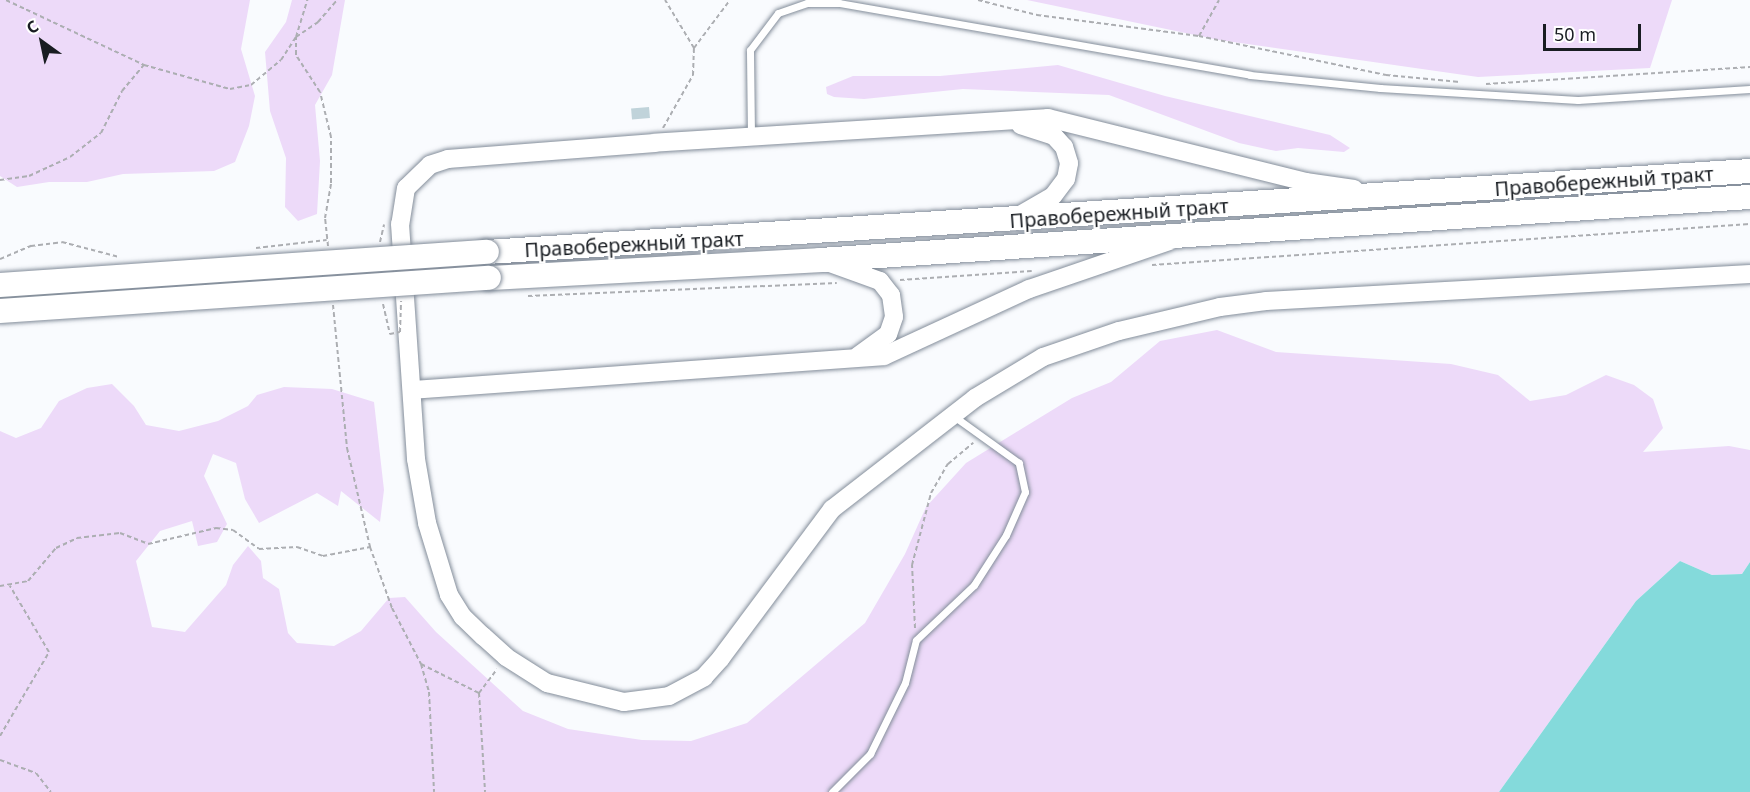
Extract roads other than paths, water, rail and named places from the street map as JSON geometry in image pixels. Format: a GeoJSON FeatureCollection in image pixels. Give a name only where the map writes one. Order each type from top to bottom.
{"type":"FeatureCollection","features":[{"type":"Feature","properties":{"kind":"highway","name":"Правобережный тракт"},"geometry":{"type":"LineString","coordinates":[[0,285],[1750,171]]}},
{"type":"Feature","properties":{"kind":"highway","name":"Правобережный тракт"},"geometry":{"type":"LineString","coordinates":[[0,311],[489,278],[820,260],[1750,197]]}},
{"type":"Feature","properties":{"kind":"street"},"geometry":{"type":"LineString","coordinates":[[1413,194],[1306,182],[1048,118],[655,143],[448,159],[430,165],[416,175],[406,188],[400,224],[416,459],[427,523],[440,574],[463,617],[506,657],[547,683],[624,702],[669,696],[704,677],[832,509],[953,415],[1017,369],[1043,357],[1119,331],[1220,307],[1571,281],[1750,274]]}},
{"type":"Feature","properties":{"kind":"street"},"geometry":{"type":"LineString","coordinates":[[974,122],[1032,125],[1054,136],[1064,147],[1067,171],[1053,196],[1034,210],[1005,220]]}},
{"type":"Feature","properties":{"kind":"street"},"geometry":{"type":"LineString","coordinates":[[412,390],[849,361],[884,356],[1029,289],[1183,236]]}},
{"type":"Feature","properties":{"kind":"street"},"geometry":{"type":"LineString","coordinates":[[820,260],[880,281],[891,295],[894,317],[888,334],[873,348],[849,361]]}},
{"type":"Feature","properties":{"kind":"lane"},"geometry":{"type":"LineString","coordinates":[[751,137],[750,50],[778,14],[807,3],[839,3],[1250,75],[1380,88],[1578,100],[1750,89]]}},
{"type":"Feature","properties":{"kind":"lane"},"geometry":{"type":"LineString","coordinates":[[832,792],[870,754],[905,683],[916,640],[974,585],[1006,535],[1025,492],[1019,463],[953,415]]}},
{"type":"Feature","properties":{"kind":"water"},"geometry":{"type":"Polygon","coordinates":[[[1680,561],[1712,575],[1742,574],[1750,562],[1750,792],[1499,792],[1636,601],[1680,561]]]}}]}
